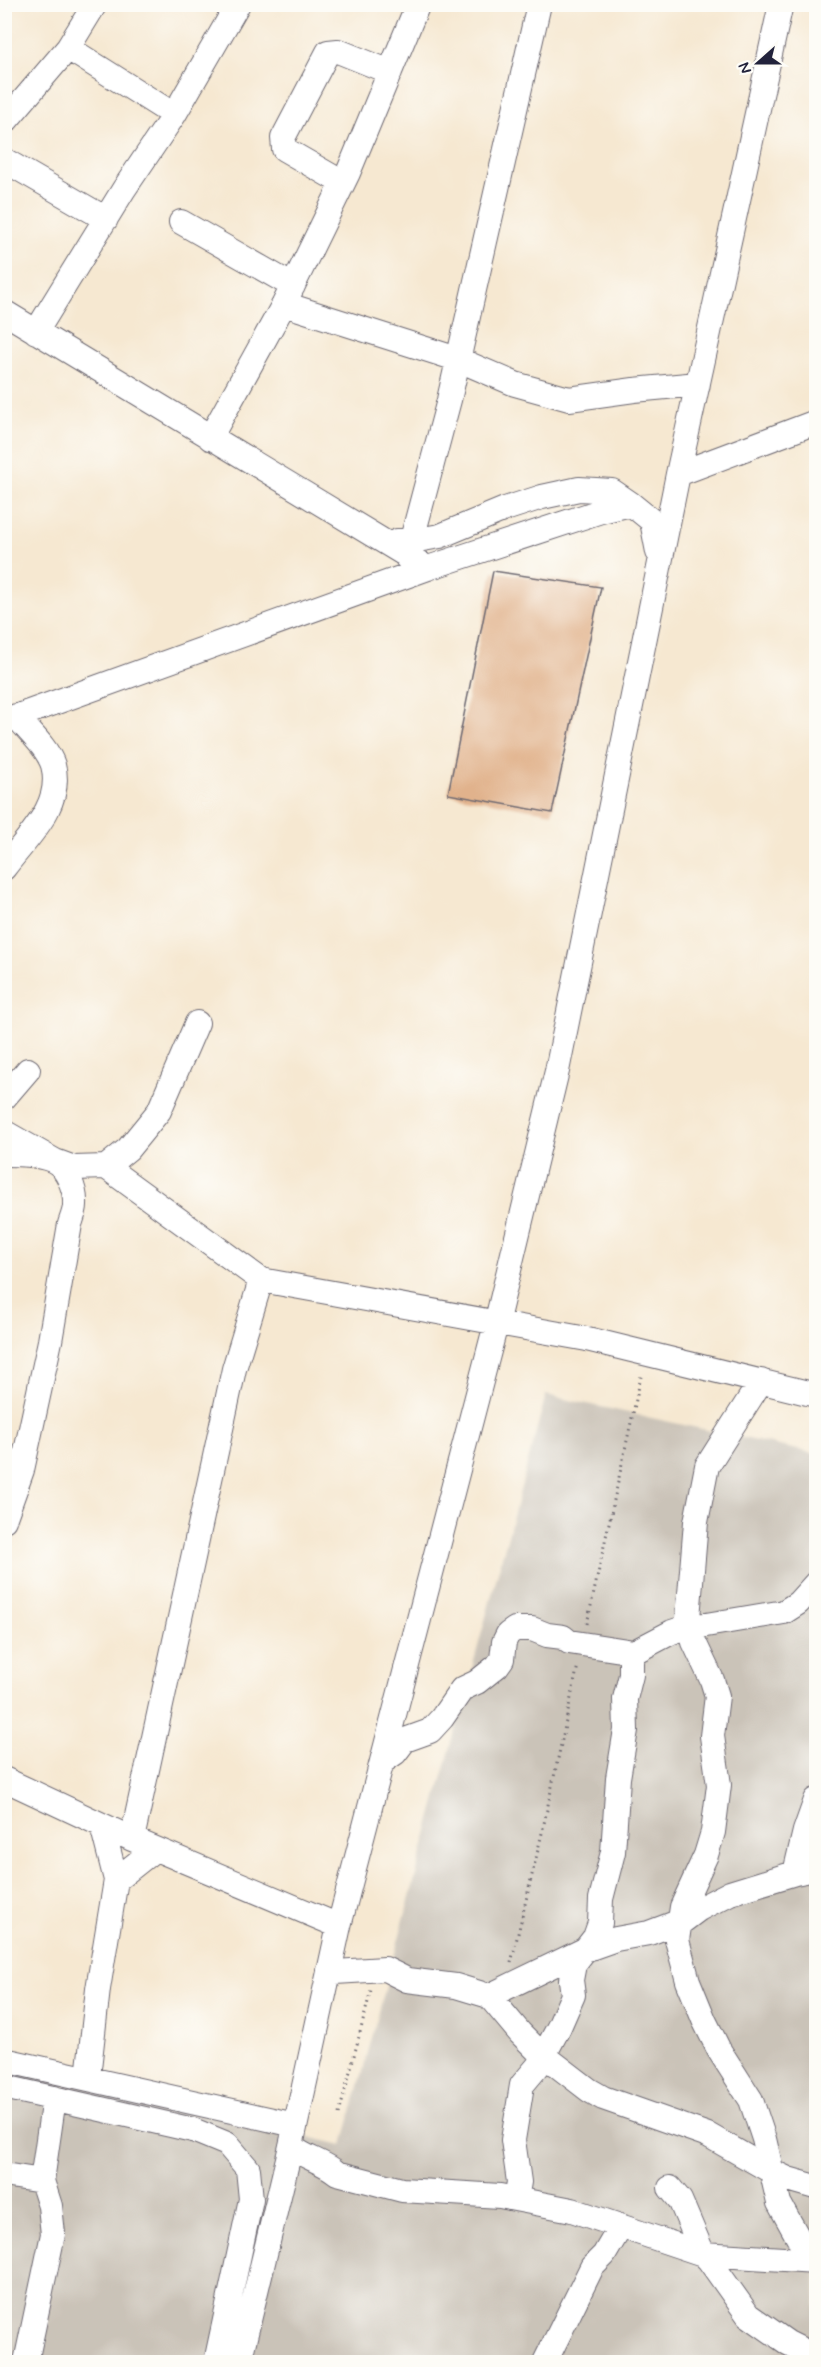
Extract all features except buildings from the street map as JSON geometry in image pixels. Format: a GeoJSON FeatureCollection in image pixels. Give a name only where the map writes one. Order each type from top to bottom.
{"type":"FeatureCollection","features":[{"type":"Feature","properties":{"kind":"street"},"geometry":{"type":"LineString","coordinates":[[4,123],[68,48],[95,4]]}},
{"type":"Feature","properties":{"kind":"street"},"geometry":{"type":"LineString","coordinates":[[210,438],[288,295],[343,183],[418,4]]}},
{"type":"Feature","properties":{"kind":"street"},"geometry":{"type":"LineString","coordinates":[[416,556],[457,359],[539,4]]}},
{"type":"Feature","properties":{"kind":"street"},"geometry":{"type":"LineString","coordinates":[[239,2362],[293,2135],[339,1926],[496,1323],[557,1071],[678,474],[781,4]]}},
{"type":"Feature","properties":{"kind":"street"},"geometry":{"type":"LineString","coordinates":[[36,332],[174,115],[230,7]]}},
{"type":"Feature","properties":{"kind":"street"},"geometry":{"type":"LineString","coordinates":[[68,48],[174,115]]}},
{"type":"Feature","properties":{"kind":"street"},"geometry":{"type":"LineString","coordinates":[[343,183],[284,149],[283,138],[328,52],[338,51],[390,72]]}},
{"type":"Feature","properties":{"kind":"street"},"geometry":{"type":"LineString","coordinates":[[4,160],[106,219]]}},
{"type":"Feature","properties":{"kind":"street"},"geometry":{"type":"LineString","coordinates":[[181,222],[288,295],[457,359],[515,384],[569,399],[698,384]]}},
{"type":"Feature","properties":{"kind":"street"},"geometry":{"type":"LineString","coordinates":[[4,312],[378,540],[416,556]]}},
{"type":"Feature","properties":{"kind":"street"},"geometry":{"type":"LineString","coordinates":[[678,474],[816,422]]}},
{"type":"Feature","properties":{"kind":"street"},"geometry":{"type":"LineString","coordinates":[[416,556],[440,536],[542,496],[579,489],[612,491],[652,521],[660,563]]}},
{"type":"Feature","properties":{"kind":"street"},"geometry":{"type":"LineString","coordinates":[[4,868],[51,806],[55,784],[52,764],[42,747],[10,718],[416,556],[631,504]]}},
{"type":"Feature","properties":{"kind":"street"},"geometry":{"type":"LineString","coordinates":[[4,1154],[28,1155],[74,1168],[106,1167],[128,1149],[159,1111],[197,1023]]}},
{"type":"Feature","properties":{"kind":"street"},"geometry":{"type":"LineString","coordinates":[[4,1098],[27,1070]]}},
{"type":"Feature","properties":{"kind":"street"},"geometry":{"type":"LineString","coordinates":[[4,1132],[54,1161],[67,1174],[74,1189],[75,1207],[50,1341],[22,1470],[4,1520]]}},
{"type":"Feature","properties":{"kind":"street"},"geometry":{"type":"LineString","coordinates":[[106,1167],[261,1280],[587,1339],[816,1395]]}},
{"type":"Feature","properties":{"kind":"street"},"geometry":{"type":"LineString","coordinates":[[132,1839],[234,1369],[261,1280]]}},
{"type":"Feature","properties":{"kind":"street"},"geometry":{"type":"LineString","coordinates":[[761,1381],[707,1466],[695,1530],[688,1602],[690,1626],[700,1657],[712,1680],[717,1696],[718,1704],[712,1736],[719,1785],[716,1816],[708,1847],[685,1899],[678,1940],[688,1981],[719,2050],[751,2100],[764,2139],[780,2203],[787,2219],[800,2241],[816,2254]]}},
{"type":"Feature","properties":{"kind":"street"},"geometry":{"type":"LineString","coordinates":[[382,1762],[388,1759],[405,1740],[430,1731],[442,1719],[462,1689],[477,1682],[497,1666],[502,1659],[504,1642],[508,1634],[515,1629],[532,1629],[547,1635],[563,1637],[569,1642],[634,1652],[672,1632],[690,1626],[784,1612],[798,1603],[816,1583]]}},
{"type":"Feature","properties":{"kind":"street"},"geometry":{"type":"LineString","coordinates":[[516,2199],[519,2182],[513,2140],[522,2085],[552,2041],[573,1995],[571,1980],[574,1964],[582,1951],[595,1938],[598,1930],[601,1899],[614,1852],[618,1778],[626,1730],[625,1699],[634,1652]]}},
{"type":"Feature","properties":{"kind":"street"},"geometry":{"type":"LineString","coordinates":[[4,1779],[132,1839],[339,1926]]}},
{"type":"Feature","properties":{"kind":"street"},"geometry":{"type":"LineString","coordinates":[[329,1970],[335,1972],[386,1969],[406,1980],[497,1992],[582,1951],[616,1939],[649,1933],[679,1924],[699,1909],[730,1893],[806,1871],[805,1831],[816,1800]]}},
{"type":"Feature","properties":{"kind":"street"},"geometry":{"type":"LineString","coordinates":[[88,2077],[98,1989],[116,1880],[102,1825]]}},
{"type":"Feature","properties":{"kind":"street"},"geometry":{"type":"LineString","coordinates":[[116,1880],[155,1849]]}},
{"type":"Feature","properties":{"kind":"street"},"geometry":{"type":"LineString","coordinates":[[497,1992],[525,2040],[589,2090],[603,2098],[708,2135],[771,2171],[788,2179],[816,2187]]}},
{"type":"Feature","properties":{"kind":"street"},"geometry":{"type":"LineString","coordinates":[[4,2060],[88,2077],[293,2135]]}},
{"type":"Feature","properties":{"kind":"street"},"geometry":{"type":"LineString","coordinates":[[4,2088],[193,2130],[227,2144],[248,2169],[250,2199],[216,2362]]}},
{"type":"Feature","properties":{"kind":"street"},"geometry":{"type":"LineString","coordinates":[[26,2362],[53,2234],[50,2206],[42,2181],[54,2098]]}},
{"type":"Feature","properties":{"kind":"street"},"geometry":{"type":"LineString","coordinates":[[293,2135],[301,2154],[353,2179],[402,2190],[500,2196],[572,2210],[703,2254],[816,2261]]}},
{"type":"Feature","properties":{"kind":"street"},"geometry":{"type":"LineString","coordinates":[[4,2175],[42,2181]]}},
{"type":"Feature","properties":{"kind":"street"},"geometry":{"type":"LineString","coordinates":[[670,2188],[680,2200],[703,2254],[748,2315],[788,2343],[816,2357]]}},
{"type":"Feature","properties":{"kind":"street"},"geometry":{"type":"LineString","coordinates":[[545,2362],[592,2267],[604,2255],[621,2226]]}},
{"type":"Feature","properties":{"kind":"path"},"geometry":{"type":"LineString","coordinates":[[585,1634],[646,1353]]}},
{"type":"Feature","properties":{"kind":"path"},"geometry":{"type":"LineString","coordinates":[[497,1992],[542,1833],[580,1657]]}},
{"type":"Feature","properties":{"kind":"path"},"geometry":{"type":"LineString","coordinates":[[339,2114],[377,1968]]}},
{"type":"Feature","properties":{"kind":"shaded area"},"geometry":{"type":"Polygon","coordinates":[[[546,1395],[816,1454],[816,2362],[5,2362],[5,2069],[343,2145],[546,1395]]]}}]}
